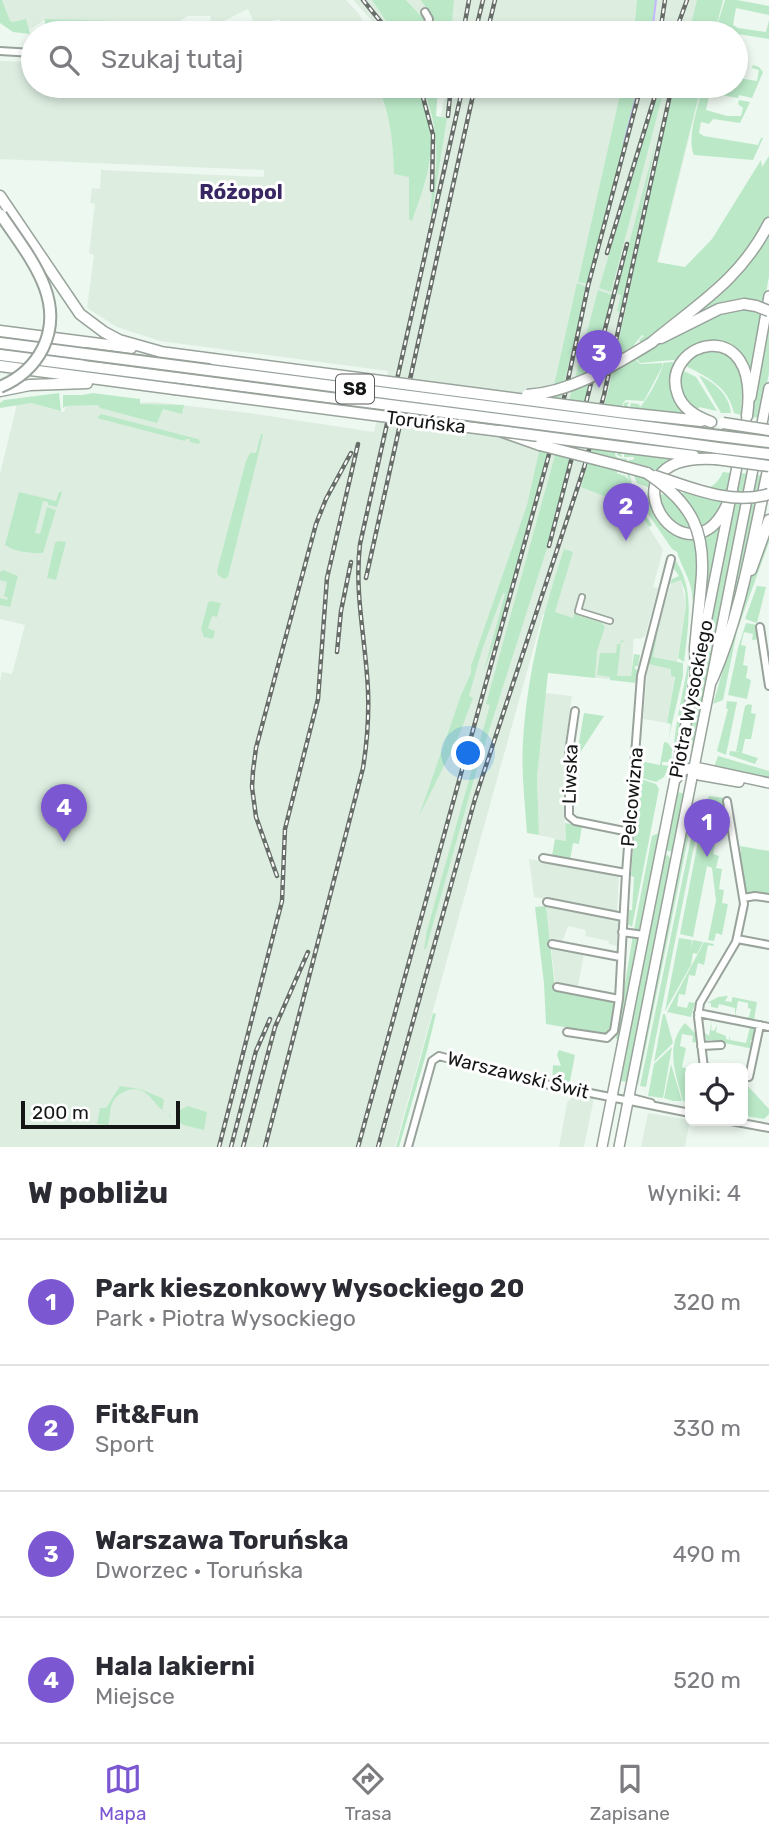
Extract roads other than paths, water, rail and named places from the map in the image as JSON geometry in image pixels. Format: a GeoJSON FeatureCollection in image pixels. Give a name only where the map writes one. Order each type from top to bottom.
{"type":"FeatureCollection","features":[{"type":"Feature","properties":{"kind":"highway"},"geometry":{"type":"LineString","coordinates":[[0,212],[42,279],[51,316],[46,340],[37,359],[3,389]]}},
{"type":"Feature","properties":{"kind":"highway","name":"Toruńska"},"geometry":{"type":"LineString","coordinates":[[0,343],[17,351],[84,364],[624,429],[718,448],[769,454]]}},
{"type":"Feature","properties":{"kind":"highway","name":"Toruńska"},"geometry":{"type":"LineString","coordinates":[[0,355],[17,351]]}},
{"type":"Feature","properties":{"kind":"highway","name":"Toruńska"},"geometry":{"type":"LineString","coordinates":[[718,448],[769,442]]}},
{"type":"Feature","properties":{"kind":"main road"},"geometry":{"type":"LineString","coordinates":[[0,195],[80,314],[111,336],[165,353]]}},
{"type":"Feature","properties":{"kind":"main road"},"geometry":{"type":"LineString","coordinates":[[651,342],[730,279],[755,248],[769,223]]}},
{"type":"Feature","properties":{"kind":"main road","name":"Piotra Wysockiego"},"geometry":{"type":"LineString","coordinates":[[602,1147],[769,296]]}},
{"type":"Feature","properties":{"kind":"main road"},"geometry":{"type":"LineString","coordinates":[[489,395],[526,395],[558,390],[719,309],[744,304],[769,311]]}},
{"type":"Feature","properties":{"kind":"main road","name":"Toruńska"},"geometry":{"type":"LineString","coordinates":[[0,331],[17,351],[84,364],[130,383],[500,431],[624,429],[711,422],[769,430]]}},
{"type":"Feature","properties":{"kind":"main road"},"geometry":{"type":"LineString","coordinates":[[711,422],[691,412],[681,401],[676,383],[680,366],[692,351],[710,346],[724,348],[736,355],[744,366],[747,376],[747,416]]}},
{"type":"Feature","properties":{"kind":"main road","name":"Toruńska"},"geometry":{"type":"LineString","coordinates":[[0,366],[17,351]]}},
{"type":"Feature","properties":{"kind":"main road","name":"Toruńska"},"geometry":{"type":"LineString","coordinates":[[84,364],[165,353],[489,395],[624,429]]}},
{"type":"Feature","properties":{"kind":"main road"},"geometry":{"type":"LineString","coordinates":[[3,389],[30,385],[84,364]]}},
{"type":"Feature","properties":{"kind":"main road","name":"Piotra Wysockiego"},"geometry":{"type":"LineString","coordinates":[[619,1147],[769,388]]}},
{"type":"Feature","properties":{"kind":"main road"},"geometry":{"type":"LineString","coordinates":[[500,431],[528,442],[727,497],[753,498],[769,494]]}},
{"type":"Feature","properties":{"kind":"main road"},"geometry":{"type":"LineString","coordinates":[[718,448],[676,464],[661,474],[655,491],[656,508],[664,522],[674,529],[690,533],[702,531],[714,523],[723,512],[732,492]]}},
{"type":"Feature","properties":{"kind":"main road","name":"Toruńska"},"geometry":{"type":"LineString","coordinates":[[718,448],[769,466]]}},
{"type":"Feature","properties":{"kind":"main road"},"geometry":{"type":"LineString","coordinates":[[712,680],[724,652],[744,583],[769,466]]}},
{"type":"Feature","properties":{"kind":"main road"},"geometry":{"type":"LineString","coordinates":[[647,474],[677,496],[694,520],[702,546],[695,648],[696,676]]}},
{"type":"Feature","properties":{"kind":"main road"},"geometry":{"type":"LineString","coordinates":[[744,583],[769,520]]}},
{"type":"Feature","properties":{"kind":"main road"},"geometry":{"type":"LineString","coordinates":[[681,748],[683,760],[692,769]]}},
{"type":"Feature","properties":{"kind":"main road"},"geometry":{"type":"LineString","coordinates":[[674,785],[680,773],[692,769],[769,785]]}},
{"type":"Feature","properties":{"kind":"main road"},"geometry":{"type":"LineString","coordinates":[[659,859],[663,854],[669,853],[673,855],[676,864]]}},
{"type":"Feature","properties":{"kind":"street"},"geometry":{"type":"LineString","coordinates":[[425,12],[429,21]]}},
{"type":"Feature","properties":{"kind":"street"},"geometry":{"type":"LineString","coordinates":[[0,51],[21,52]]}},
{"type":"Feature","properties":{"kind":"street","name":"Pelcowizna"},"geometry":{"type":"LineString","coordinates":[[567,1032],[610,1037],[614,1031],[619,999],[643,665],[671,559]]}},
{"type":"Feature","properties":{"kind":"street"},"geometry":{"type":"LineString","coordinates":[[582,597],[578,611],[610,621]]}},
{"type":"Feature","properties":{"kind":"street"},"geometry":{"type":"LineString","coordinates":[[760,626],[769,686]]}},
{"type":"Feature","properties":{"kind":"street","name":"Liwska"},"geometry":{"type":"LineString","coordinates":[[575,711],[569,752],[569,816],[575,821],[629,832]]}},
{"type":"Feature","properties":{"kind":"street"},"geometry":{"type":"LineString","coordinates":[[703,1063],[699,1013],[701,993],[737,939],[743,898],[727,801]]}},
{"type":"Feature","properties":{"kind":"street"},"geometry":{"type":"LineString","coordinates":[[543,858],[626,873]]}},
{"type":"Feature","properties":{"kind":"street"},"geometry":{"type":"LineString","coordinates":[[743,898],[769,898]]}},
{"type":"Feature","properties":{"kind":"street"},"geometry":{"type":"LineString","coordinates":[[547,902],[623,917]]}},
{"type":"Feature","properties":{"kind":"street"},"geometry":{"type":"LineString","coordinates":[[622,932],[644,935]]}},
{"type":"Feature","properties":{"kind":"street"},"geometry":{"type":"LineString","coordinates":[[737,939],[769,945]]}},
{"type":"Feature","properties":{"kind":"street"},"geometry":{"type":"LineString","coordinates":[[552,944],[620,957]]}},
{"type":"Feature","properties":{"kind":"street"},"geometry":{"type":"LineString","coordinates":[[557,987],[619,999]]}},
{"type":"Feature","properties":{"kind":"street"},"geometry":{"type":"LineString","coordinates":[[699,1013],[769,1027]]}},
{"type":"Feature","properties":{"kind":"street"},"geometry":{"type":"LineString","coordinates":[[749,1077],[760,1025]]}},
{"type":"Feature","properties":{"kind":"street"},"geometry":{"type":"LineString","coordinates":[[701,1046],[721,1045]]}},
{"type":"Feature","properties":{"kind":"street","name":"Warszawski Świt"},"geometry":{"type":"LineString","coordinates":[[408,1147],[432,1061],[436,1056],[535,1082],[612,1097]]}},
{"type":"Feature","properties":{"kind":"street"},"geometry":{"type":"LineString","coordinates":[[612,1097],[685,1112]]}},
{"type":"Feature","properties":{"kind":"street"},"geometry":{"type":"LineString","coordinates":[[748,1124],[769,1128]]}},
{"type":"Feature","properties":{"kind":"waterway"},"geometry":{"type":"LineString","coordinates":[[653,21],[656,0]]}},
{"type":"Feature","properties":{"kind":"waterway"},"geometry":{"type":"LineString","coordinates":[[624,143],[636,98]]}},
{"type":"Feature","properties":{"kind":"railway"},"geometry":{"type":"LineString","coordinates":[[363,0],[380,21]]}},
{"type":"Feature","properties":{"kind":"railway"},"geometry":{"type":"LineString","coordinates":[[465,21],[469,0]]}},
{"type":"Feature","properties":{"kind":"railway"},"geometry":{"type":"LineString","coordinates":[[478,21],[483,0]]}},
{"type":"Feature","properties":{"kind":"railway"},"geometry":{"type":"LineString","coordinates":[[490,21],[495,0]]}},
{"type":"Feature","properties":{"kind":"railway"},"geometry":{"type":"LineString","coordinates":[[662,21],[665,0]]}},
{"type":"Feature","properties":{"kind":"railway"},"geometry":{"type":"LineString","coordinates":[[679,21],[687,0]]}},
{"type":"Feature","properties":{"kind":"railway"},"geometry":{"type":"LineString","coordinates":[[423,98],[433,135],[432,190]]}},
{"type":"Feature","properties":{"kind":"railway"},"geometry":{"type":"LineString","coordinates":[[448,116],[450,98]]}},
{"type":"Feature","properties":{"kind":"railway"},"geometry":{"type":"LineString","coordinates":[[265,1147],[363,768],[368,701],[359,599],[360,544],[460,98]]}},
{"type":"Feature","properties":{"kind":"railway"},"geometry":{"type":"LineString","coordinates":[[366,578],[472,98]]}},
{"type":"Feature","properties":{"kind":"railway"},"geometry":{"type":"LineString","coordinates":[[358,1147],[548,458],[588,286],[638,98]]}},
{"type":"Feature","properties":{"kind":"railway"},"geometry":{"type":"LineString","coordinates":[[607,253],[654,98]]}},
{"type":"Feature","properties":{"kind":"railway"},"geometry":{"type":"LineString","coordinates":[[378,1147],[475,799],[584,468],[604,395],[669,98]]}},
{"type":"Feature","properties":{"kind":"railway"},"geometry":{"type":"LineString","coordinates":[[549,546],[627,244]]}},
{"type":"Feature","properties":{"kind":"railway"},"geometry":{"type":"LineString","coordinates":[[219,1147],[282,901],[285,829],[318,699],[327,578],[358,444]]}},
{"type":"Feature","properties":{"kind":"railway"},"geometry":{"type":"LineString","coordinates":[[277,876],[256,817],[252,787],[256,748],[316,524],[351,453]]}},
{"type":"Feature","properties":{"kind":"railway"},"geometry":{"type":"LineString","coordinates":[[337,652],[341,611],[351,562]]}},
{"type":"Feature","properties":{"kind":"railway"},"geometry":{"type":"LineString","coordinates":[[243,1147],[275,1027],[308,952]]}},
{"type":"Feature","properties":{"kind":"railway"},"geometry":{"type":"LineString","coordinates":[[231,1147],[256,1051],[270,1019]]}},
{"type":"Feature","properties":{"kind":"place","name":"Warszawa Toruńska"},"geometry":{"type":"Point","coordinates":[599,388]}},
{"type":"Feature","properties":{"kind":"place","name":"Fit&Fun"},"geometry":{"type":"Point","coordinates":[626,541]}},
{"type":"Feature","properties":{"kind":"place","name":"Hala lakierni"},"geometry":{"type":"Point","coordinates":[64,842]}},
{"type":"Feature","properties":{"kind":"place","name":"Park kieszonkowy Wysockiego 20"},"geometry":{"type":"Point","coordinates":[707,857]}},
{"type":"Feature","properties":{"kind":"district","name":"Różopol"},"geometry":{"type":"Point","coordinates":[241,191]}}]}
